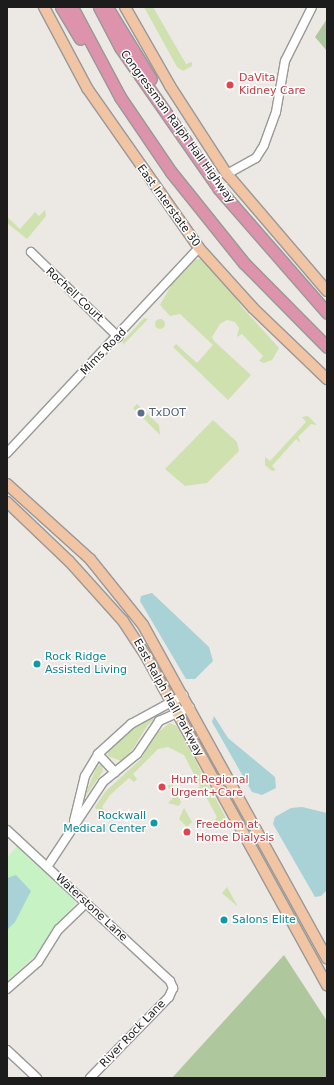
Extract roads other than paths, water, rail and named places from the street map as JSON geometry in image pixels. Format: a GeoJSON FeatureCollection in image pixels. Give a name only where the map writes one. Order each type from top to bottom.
{"type":"FeatureCollection","features":[{"type":"Feature","properties":{"kind":"highway"},"geometry":{"type":"LineString","coordinates":[[61,7],[112,93],[157,152],[244,263],[327,347]]}},
{"type":"Feature","properties":{"kind":"highway"},"geometry":{"type":"LineString","coordinates":[[72,7],[120,97],[157,152]]}},
{"type":"Feature","properties":{"kind":"highway","name":"Congressman Ralph Hall Highway"},"geometry":{"type":"LineString","coordinates":[[98,7],[120,47],[185,141],[245,219],[327,313]]}},
{"type":"Feature","properties":{"kind":"highway"},"geometry":{"type":"LineString","coordinates":[[106,7],[184,132],[245,219]]}},
{"type":"Feature","properties":{"kind":"main road","name":"East Interstate 30"},"geometry":{"type":"LineString","coordinates":[[44,7],[88,88],[199,248],[253,308],[327,379]]}},
{"type":"Feature","properties":{"kind":"main road"},"geometry":{"type":"LineString","coordinates":[[125,7],[227,174],[327,291]]}},
{"type":"Feature","properties":{"kind":"main road","name":"East Ralph Hall Parkway"},"geometry":{"type":"LineString","coordinates":[[7,484],[90,559],[120,594],[160,651],[327,959]]}},
{"type":"Feature","properties":{"kind":"main road","name":"East Ralph Hall Parkway"},"geometry":{"type":"LineString","coordinates":[[7,502],[69,561],[123,621],[170,700],[327,985]]}},
{"type":"Feature","properties":{"kind":"street"},"geometry":{"type":"LineString","coordinates":[[227,174],[256,158],[264,145],[276,112],[285,61],[312,7]]}},
{"type":"Feature","properties":{"kind":"street","name":"Mims Road"},"geometry":{"type":"LineString","coordinates":[[7,453],[118,337],[199,248]]}},
{"type":"Feature","properties":{"kind":"street","name":"Rochell Court"},"geometry":{"type":"LineString","coordinates":[[31,252],[118,337]]}},
{"type":"Feature","properties":{"kind":"street"},"geometry":{"type":"LineString","coordinates":[[47,867],[63,846],[74,822],[85,776],[98,754],[131,724],[170,700],[184,695]]}},
{"type":"Feature","properties":{"kind":"street"},"geometry":{"type":"LineString","coordinates":[[74,822],[115,772],[137,754],[159,721],[190,707]]}},
{"type":"Feature","properties":{"kind":"street"},"geometry":{"type":"LineString","coordinates":[[98,754],[115,772]]}},
{"type":"Feature","properties":{"kind":"street","name":"Waterstone Lane"},"geometry":{"type":"LineString","coordinates":[[7,830],[170,981],[173,988]]}},
{"type":"Feature","properties":{"kind":"street"},"geometry":{"type":"LineString","coordinates":[[7,989],[38,962],[59,930],[86,903]]}},
{"type":"Feature","properties":{"kind":"street","name":"River Rock Lane"},"geometry":{"type":"LineString","coordinates":[[90,1078],[169,997],[173,988]]}},
{"type":"Feature","properties":{"kind":"street"},"geometry":{"type":"LineString","coordinates":[[7,1050],[37,1078]]}},
{"type":"Feature","properties":{"kind":"water"},"geometry":{"type":"Polygon","coordinates":[[[152,593],[209,647],[213,661],[195,679],[186,679],[140,601],[141,596],[152,593]]]}},
{"type":"Feature","properties":{"kind":"water"},"geometry":{"type":"Polygon","coordinates":[[[214,716],[228,738],[275,777],[276,788],[262,795],[252,792],[212,722],[214,716]]]}},
{"type":"Feature","properties":{"kind":"water"},"geometry":{"type":"Polygon","coordinates":[[[302,807],[327,813],[327,890],[321,896],[315,897],[273,824],[275,817],[291,808],[302,807]]]}},
{"type":"Feature","properties":{"kind":"water"},"geometry":{"type":"Polygon","coordinates":[[[16,875],[31,891],[15,922],[7,930],[7,878],[16,875]]]}},
{"type":"Feature","properties":{"kind":"place","name":"DaVita Kidney Care"},"geometry":{"type":"Point","coordinates":[230,85]}},
{"type":"Feature","properties":{"kind":"place","name":"TxDOT"},"geometry":{"type":"Point","coordinates":[141,413]}},
{"type":"Feature","properties":{"kind":"place","name":"Rock Ridge Assisted Living"},"geometry":{"type":"Point","coordinates":[37,664]}},
{"type":"Feature","properties":{"kind":"place","name":"Hunt Regional Urgent+Care"},"geometry":{"type":"Point","coordinates":[162,787]}},
{"type":"Feature","properties":{"kind":"place","name":"Rockwall Medical Center"},"geometry":{"type":"Point","coordinates":[154,823]}},
{"type":"Feature","properties":{"kind":"place","name":"Freedom at Home Dialysis"},"geometry":{"type":"Point","coordinates":[187,832]}},
{"type":"Feature","properties":{"kind":"place","name":"Salons Elite"},"geometry":{"type":"Point","coordinates":[224,920]}}]}
